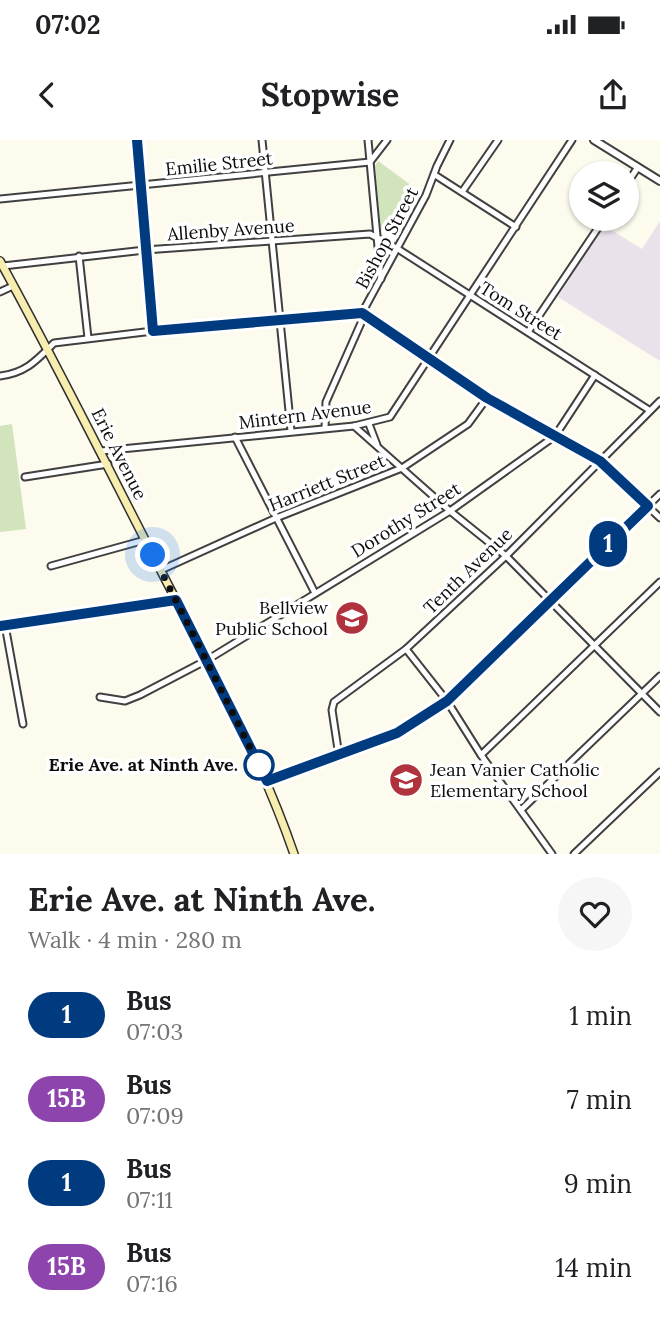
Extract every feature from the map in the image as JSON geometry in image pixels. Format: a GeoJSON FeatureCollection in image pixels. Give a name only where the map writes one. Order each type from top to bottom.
{"type":"FeatureCollection","features":[{"type":"Feature","properties":{"kind":"main road","name":"Erie Avenue"},"geometry":{"type":"LineString","coordinates":[[1,263],[108,464],[267,781],[294,854]]}},
{"type":"Feature","properties":{"kind":"street"},"geometry":{"type":"LineString","coordinates":[[136,140],[153,331]]}},
{"type":"Feature","properties":{"kind":"street"},"geometry":{"type":"LineString","coordinates":[[262,140],[291,431]]}},
{"type":"Feature","properties":{"kind":"street"},"geometry":{"type":"LineString","coordinates":[[368,140],[381,279]]}},
{"type":"Feature","properties":{"kind":"street"},"geometry":{"type":"LineString","coordinates":[[370,162],[387,140]]}},
{"type":"Feature","properties":{"kind":"street","name":"Bishop Street"},"geometry":{"type":"LineString","coordinates":[[325,428],[326,402],[361,323],[362,313],[398,249],[450,140]]}},
{"type":"Feature","properties":{"kind":"street"},"geometry":{"type":"LineString","coordinates":[[462,192],[498,140]]}},
{"type":"Feature","properties":{"kind":"street","name":"Mintern Avenue"},"geometry":{"type":"LineString","coordinates":[[101,451],[354,426],[390,417],[572,140]]}},
{"type":"Feature","properties":{"kind":"street"},"geometry":{"type":"LineString","coordinates":[[594,140],[628,161]]}},
{"type":"Feature","properties":{"kind":"street","name":"Emilie Street"},"geometry":{"type":"LineString","coordinates":[[0,199],[370,162]]}},
{"type":"Feature","properties":{"kind":"street"},"geometry":{"type":"LineString","coordinates":[[639,168],[660,181]]}},
{"type":"Feature","properties":{"kind":"street"},"geometry":{"type":"LineString","coordinates":[[435,175],[516,227]]}},
{"type":"Feature","properties":{"kind":"street"},"geometry":{"type":"LineString","coordinates":[[528,332],[596,231]]}},
{"type":"Feature","properties":{"kind":"street","name":"Allenby Avenue"},"geometry":{"type":"LineString","coordinates":[[1,263],[370,234],[377,237]]}},
{"type":"Feature","properties":{"kind":"street","name":"Tom Street"},"geometry":{"type":"LineString","coordinates":[[377,237],[649,410]]}},
{"type":"Feature","properties":{"kind":"street"},"geometry":{"type":"LineString","coordinates":[[79,257],[88,338]]}},
{"type":"Feature","properties":{"kind":"street"},"geometry":{"type":"LineString","coordinates":[[0,292],[13,286]]}},
{"type":"Feature","properties":{"kind":"street"},"geometry":{"type":"LineString","coordinates":[[0,376],[14,374],[40,359],[54,343],[153,331],[362,313],[487,398],[600,461],[660,518]]}},
{"type":"Feature","properties":{"kind":"street","name":"Dorothy Street"},"geometry":{"type":"LineString","coordinates":[[100,697],[125,701],[207,660],[450,511],[555,436],[595,375]]}},
{"type":"Feature","properties":{"kind":"street","name":"Harriett Street"},"geometry":{"type":"LineString","coordinates":[[160,570],[276,518],[402,468],[468,424],[487,398]]}},
{"type":"Feature","properties":{"kind":"street","name":"Tenth Avenue"},"geometry":{"type":"LineString","coordinates":[[339,756],[331,710],[334,702],[406,649],[506,556],[660,401]]}},
{"type":"Feature","properties":{"kind":"street"},"geometry":{"type":"LineString","coordinates":[[369,424],[377,445]]}},
{"type":"Feature","properties":{"kind":"street"},"geometry":{"type":"LineString","coordinates":[[354,426],[450,511],[506,556],[660,712]]}},
{"type":"Feature","properties":{"kind":"street"},"geometry":{"type":"LineString","coordinates":[[235,437],[315,593]]}},
{"type":"Feature","properties":{"kind":"street"},"geometry":{"type":"LineString","coordinates":[[25,477],[108,464]]}},
{"type":"Feature","properties":{"kind":"street"},"geometry":{"type":"LineString","coordinates":[[267,781],[397,733],[447,701],[660,494]]}},
{"type":"Feature","properties":{"kind":"street"},"geometry":{"type":"LineString","coordinates":[[51,566],[145,540]]}},
{"type":"Feature","properties":{"kind":"street"},"geometry":{"type":"LineString","coordinates":[[481,755],[660,582]]}},
{"type":"Feature","properties":{"kind":"street"},"geometry":{"type":"LineString","coordinates":[[23,724],[2,626],[176,600]]}},
{"type":"Feature","properties":{"kind":"street"},"geometry":{"type":"LineString","coordinates":[[406,649],[447,701],[481,755],[552,854]]}},
{"type":"Feature","properties":{"kind":"street"},"geometry":{"type":"LineString","coordinates":[[521,810],[660,676]]}},
{"type":"Feature","properties":{"kind":"street"},"geometry":{"type":"LineString","coordinates":[[573,854],[660,772]]}},
{"type":"Feature","properties":{"kind":"shaded area"},"geometry":{"type":"Polygon","coordinates":[[[660,221],[660,361],[558,297],[599,231],[613,231],[642,249],[660,221]]]}},
{"type":"Feature","properties":{"kind":"green space"},"geometry":{"type":"Polygon","coordinates":[[[378,161],[419,191],[394,237],[381,230],[375,166],[378,161]]]}},
{"type":"Feature","properties":{"kind":"green space"},"geometry":{"type":"Polygon","coordinates":[[[12,424],[26,529],[0,532],[0,426],[12,424]]]}},
{"type":"Feature","properties":{"kind":"bus line","name":"1"},"geometry":{"type":"LineString","coordinates":[[0,626],[176,600],[267,781],[397,733],[447,701],[648,506],[600,461],[487,398],[362,313],[153,331],[137,140]]}},
{"type":"Feature","properties":{"kind":"place","name":"Bellview Public School"},"geometry":{"type":"Point","coordinates":[352,618]}},
{"type":"Feature","properties":{"kind":"place","name":"Erie Ave. at Ninth Ave."},"geometry":{"type":"Point","coordinates":[259,765]}},
{"type":"Feature","properties":{"kind":"place","name":"Jean Vanier Catholic Elementary School"},"geometry":{"type":"Point","coordinates":[406,780]}},
{"type":"Feature","properties":{"kind":"route"},"geometry":{"type":"LineString","coordinates":[[153,555],[259,765]]}}]}
